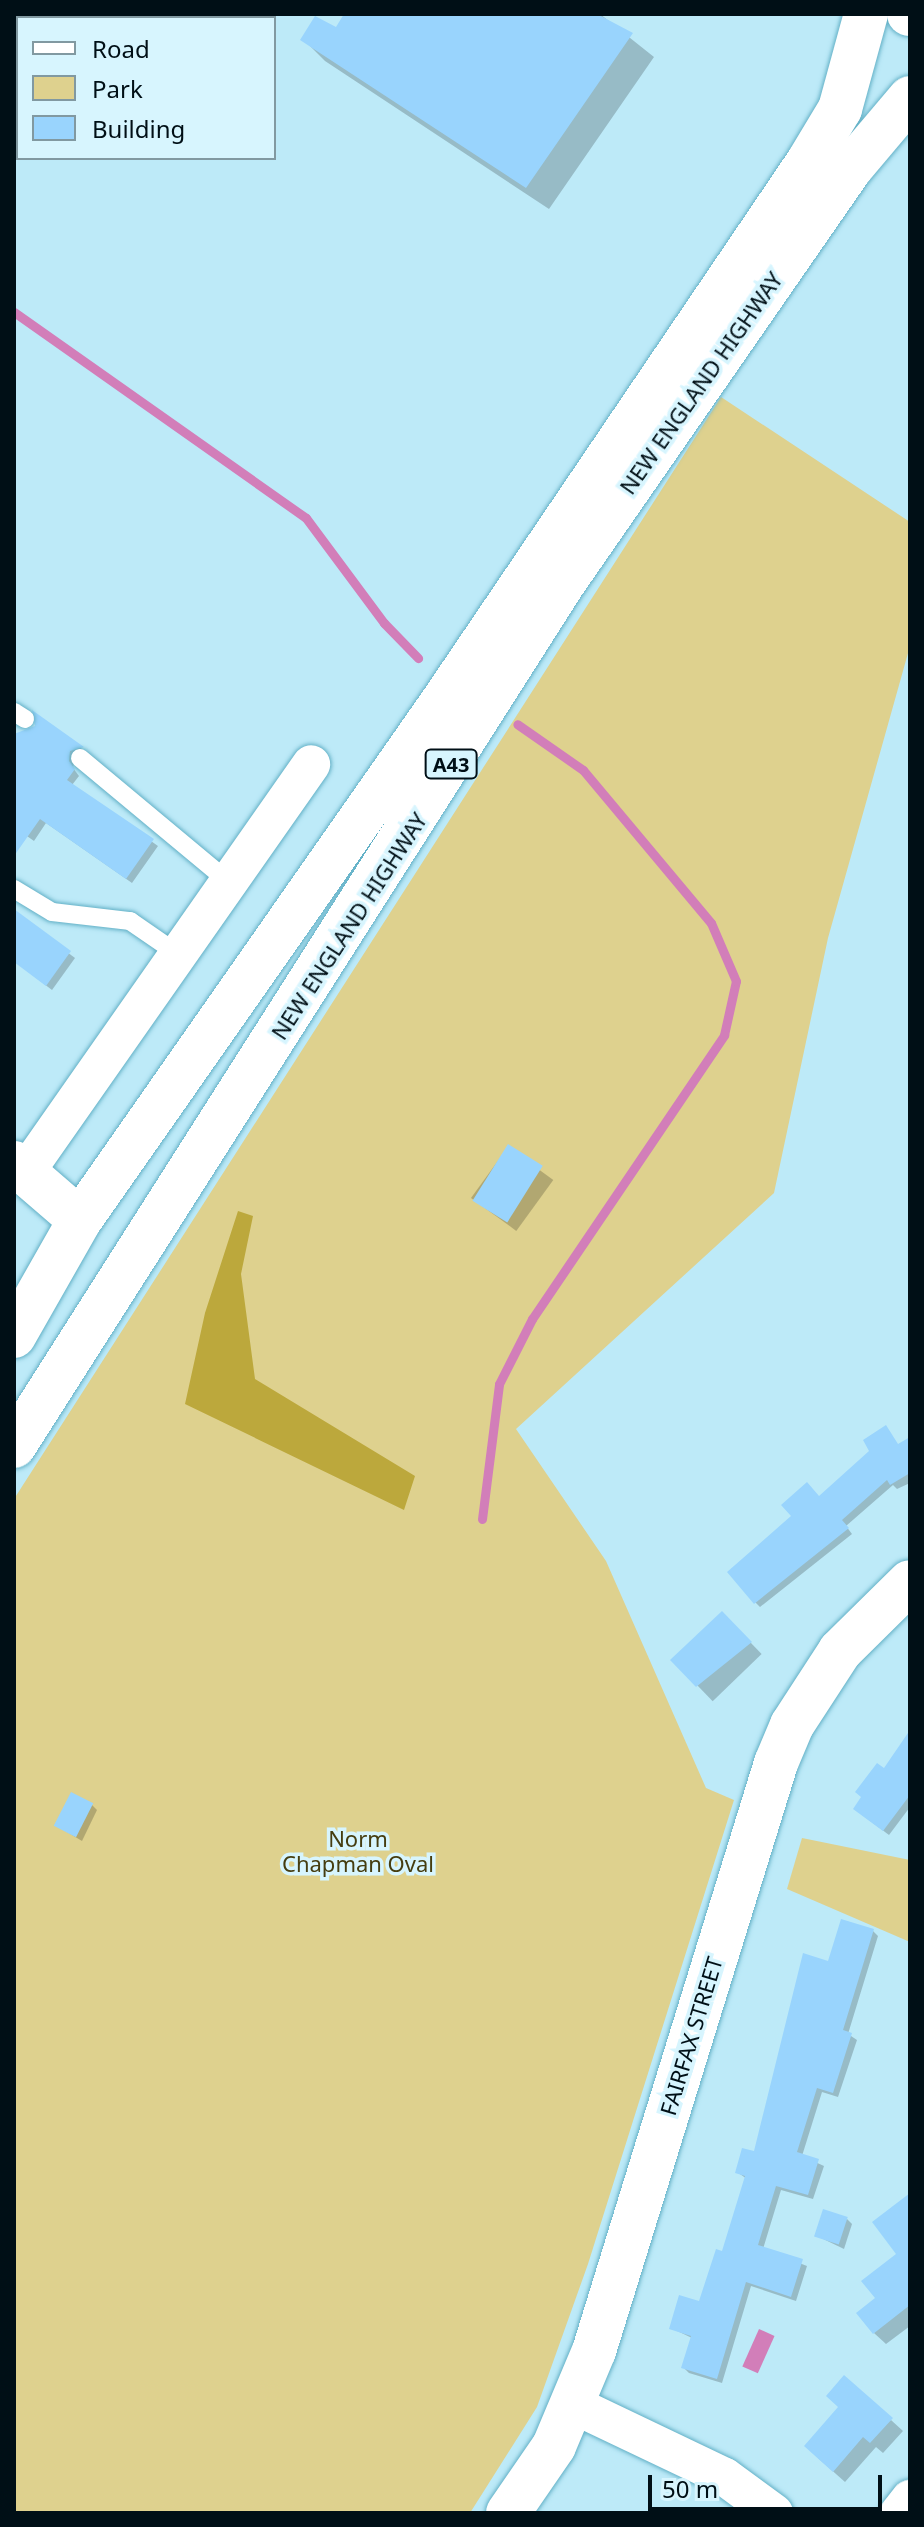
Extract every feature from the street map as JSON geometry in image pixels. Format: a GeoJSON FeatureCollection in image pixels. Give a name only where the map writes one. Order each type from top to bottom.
{"type":"FeatureCollection","features":[{"type":"Feature","properties":{"kind":"main road","name":"NEW ENGLAND HIGHWAY"},"geometry":{"type":"LineString","coordinates":[[14,1336],[80,1220],[443,701],[808,162],[840,109],[866,14]]}},
{"type":"Feature","properties":{"kind":"main road","name":"NEW ENGLAND HIGHWAY"},"geometry":{"type":"LineString","coordinates":[[14,1446],[263,1060],[562,585],[850,169],[910,98]]}},
{"type":"Feature","properties":{"kind":"main road"},"geometry":{"type":"LineString","coordinates":[[19,1168],[80,1220],[97,1229],[133,1212],[208,1104],[263,1060]]}},
{"type":"Feature","properties":{"kind":"main road","name":"FAIRFAX STREET"},"geometry":{"type":"LineString","coordinates":[[508,2513],[554,2446],[574,2405],[776,1763],[792,1725],[840,1651],[910,1582]]}},
{"type":"Feature","properties":{"kind":"street"},"geometry":{"type":"LineString","coordinates":[[19,1168],[178,954],[311,764]]}},
{"type":"Feature","properties":{"kind":"street"},"geometry":{"type":"LineString","coordinates":[[574,2405],[725,2477],[774,2513]]}},
{"type":"Feature","properties":{"kind":"street"},"geometry":{"type":"LineString","coordinates":[[899,2513],[910,2499]]}},
{"type":"Feature","properties":{"kind":"lane"},"geometry":{"type":"LineString","coordinates":[[80,758],[229,882]]}},
{"type":"Feature","properties":{"kind":"lane"},"geometry":{"type":"LineString","coordinates":[[14,889],[52,912],[130,921],[178,954]]}},
{"type":"Feature","properties":{"kind":"green space","name":"Norm Chapman Oval"},"geometry":{"type":"Polygon","coordinates":[[[721,397],[910,522],[910,646],[828,938],[774,1193],[516,1429],[606,1561],[706,1788],[734,1800],[588,2264],[537,2407],[470,2513],[14,2513],[14,1499],[721,397]]]}},
{"type":"Feature","properties":{"kind":"green space"},"geometry":{"type":"Polygon","coordinates":[[[802,1838],[910,1860],[910,1942],[787,1889],[802,1838]]]}},
{"type":"Feature","properties":{"kind":"shaded area"},"geometry":{"type":"Polygon","coordinates":[[[238,1211],[253,1216],[241,1274],[255,1379],[415,1476],[404,1510],[185,1404],[205,1313],[238,1211]]]}},
{"type":"Feature","properties":{"kind":"shaded area"},"geometry":{"type":"Polygon","coordinates":[[[759,2329],[775,2336],[758,2373],[742,2366],[759,2329]]]}},
{"type":"Feature","properties":{"kind":"building"},"geometry":{"type":"Polygon","coordinates":[[[344,14],[597,14],[633,33],[526,188],[300,40],[315,16],[336,27],[344,14]]]}},
{"type":"Feature","properties":{"kind":"building"},"geometry":{"type":"Polygon","coordinates":[[[32,710],[84,747],[70,751],[69,761],[75,769],[67,780],[154,839],[126,879],[40,819],[14,856],[14,734],[35,726],[32,710]]]}},
{"type":"Feature","properties":{"kind":"building"},"geometry":{"type":"Polygon","coordinates":[[[14,909],[71,951],[46,986],[14,962],[14,909]]]}},
{"type":"Feature","properties":{"kind":"building"},"geometry":{"type":"Polygon","coordinates":[[[508,1144],[543,1166],[507,1223],[472,1201],[508,1144]]]}},
{"type":"Feature","properties":{"kind":"building"},"geometry":{"type":"Polygon","coordinates":[[[886,1425],[898,1444],[910,1437],[910,1473],[890,1485],[887,1480],[842,1520],[849,1528],[754,1604],[727,1572],[791,1516],[781,1505],[807,1482],[819,1496],[869,1451],[863,1440],[886,1425]]]}},
{"type":"Feature","properties":{"kind":"building"},"geometry":{"type":"Polygon","coordinates":[[[722,1611],[752,1642],[696,1687],[670,1660],[722,1611]]]}},
{"type":"Feature","properties":{"kind":"building"},"geometry":{"type":"Polygon","coordinates":[[[910,1730],[910,1795],[883,1831],[853,1809],[861,1797],[855,1792],[877,1763],[884,1768],[910,1730]]]}},
{"type":"Feature","properties":{"kind":"building"},"geometry":{"type":"Polygon","coordinates":[[[71,1792],[93,1803],[76,1837],[54,1826],[71,1792]]]}},
{"type":"Feature","properties":{"kind":"building"},"geometry":{"type":"Polygon","coordinates":[[[841,1919],[874,1929],[843,2030],[852,2033],[833,2093],[817,2088],[797,2152],[819,2159],[808,2195],[776,2186],[758,2245],[803,2259],[791,2297],[746,2282],[717,2379],[681,2368],[691,2336],[669,2329],[679,2295],[699,2301],[716,2249],[722,2251],[745,2176],[735,2173],[742,2148],[754,2151],[803,1953],[828,1961],[841,1919]]]}},
{"type":"Feature","properties":{"kind":"building"},"geometry":{"type":"Polygon","coordinates":[[[910,2193],[910,2305],[873,2334],[856,2313],[875,2298],[861,2281],[896,2254],[872,2222],[910,2193]]]}},
{"type":"Feature","properties":{"kind":"building"},"geometry":{"type":"Polygon","coordinates":[[[823,2209],[848,2217],[839,2245],[814,2237],[823,2209]]]}},
{"type":"Feature","properties":{"kind":"building"},"geometry":{"type":"Polygon","coordinates":[[[844,2375],[893,2418],[870,2443],[863,2437],[833,2472],[804,2446],[838,2407],[826,2396],[844,2375]]]}},
{"type":"Feature","properties":{"kind":"waterway"},"geometry":{"type":"LineString","coordinates":[[14,312],[306,518],[384,623],[418,658]]}},
{"type":"Feature","properties":{"kind":"waterway"},"geometry":{"type":"LineString","coordinates":[[482,1519],[499,1384],[532,1319],[724,1035],[736,981],[711,923],[583,770],[517,724]]}}]}
